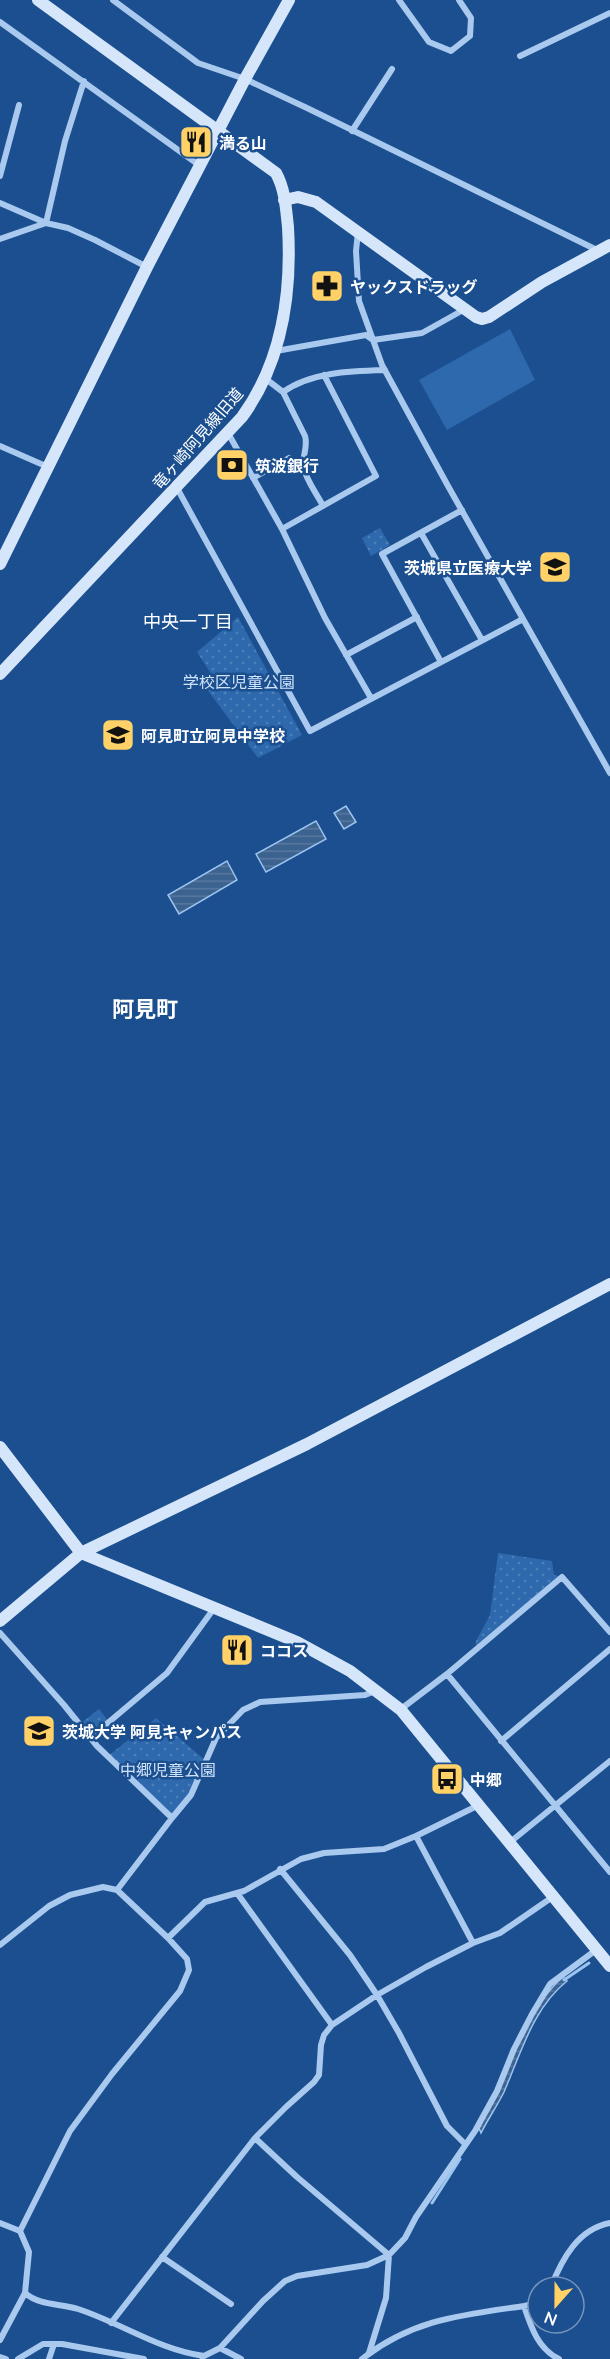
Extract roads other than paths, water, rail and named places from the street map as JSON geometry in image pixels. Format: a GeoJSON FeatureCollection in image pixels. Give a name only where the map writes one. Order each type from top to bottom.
{"type":"FeatureCollection","features":[{"type":"Feature","properties":{"kind":"street","name":"竜ヶ崎阿見線旧道"},"geometry":{"type":"LineString","coordinates":[[0,674],[177,488],[228,433],[252,403],[266,379],[275,352],[288,290],[289,247],[284,200],[276,173],[38,0]]}},
{"type":"Feature","properties":{"kind":"street"},"geometry":{"type":"LineString","coordinates":[[113,0],[198,63],[245,79],[604,248]]}},
{"type":"Feature","properties":{"kind":"street"},"geometry":{"type":"LineString","coordinates":[[0,564],[147,267],[289,0]]}},
{"type":"Feature","properties":{"kind":"street"},"geometry":{"type":"LineString","coordinates":[[399,0],[429,42],[451,51],[470,36],[471,18],[459,0]]}},
{"type":"Feature","properties":{"kind":"street"},"geometry":{"type":"LineString","coordinates":[[520,56],[610,13]]}},
{"type":"Feature","properties":{"kind":"street"},"geometry":{"type":"LineString","coordinates":[[0,22],[200,165]]}},
{"type":"Feature","properties":{"kind":"street"},"geometry":{"type":"LineString","coordinates":[[352,130],[392,69]]}},
{"type":"Feature","properties":{"kind":"street"},"geometry":{"type":"LineString","coordinates":[[46,223],[65,141],[84,81]]}},
{"type":"Feature","properties":{"kind":"street"},"geometry":{"type":"LineString","coordinates":[[0,176],[19,105]]}},
{"type":"Feature","properties":{"kind":"street"},"geometry":{"type":"LineString","coordinates":[[284,200],[307,198],[316,202],[482,319],[604,248]]}},
{"type":"Feature","properties":{"kind":"street"},"geometry":{"type":"LineString","coordinates":[[0,203],[46,223],[68,228],[147,267]]}},
{"type":"Feature","properties":{"kind":"street"},"geometry":{"type":"LineString","coordinates":[[0,239],[46,223]]}},
{"type":"Feature","properties":{"kind":"street"},"geometry":{"type":"LineString","coordinates":[[358,231],[356,251],[358,301],[385,370],[610,773]]}},
{"type":"Feature","properties":{"kind":"street"},"geometry":{"type":"LineString","coordinates":[[275,352],[366,335],[373,340],[422,333],[465,309]]}},
{"type":"Feature","properties":{"kind":"street"},"geometry":{"type":"LineString","coordinates":[[283,392],[296,382],[324,375],[385,370]]}},
{"type":"Feature","properties":{"kind":"street"},"geometry":{"type":"LineString","coordinates":[[282,529],[376,476],[324,375]]}},
{"type":"Feature","properties":{"kind":"street"},"geometry":{"type":"LineString","coordinates":[[266,379],[283,392],[305,436],[307,443],[303,464],[305,472],[323,506]]}},
{"type":"Feature","properties":{"kind":"street"},"geometry":{"type":"LineString","coordinates":[[228,433],[282,529],[325,618],[371,698]]}},
{"type":"Feature","properties":{"kind":"street"},"geometry":{"type":"LineString","coordinates":[[0,446],[48,467]]}},
{"type":"Feature","properties":{"kind":"street"},"geometry":{"type":"LineString","coordinates":[[253,478],[290,458]]}},
{"type":"Feature","properties":{"kind":"street"},"geometry":{"type":"LineString","coordinates":[[177,488],[310,731],[523,619]]}},
{"type":"Feature","properties":{"kind":"street"},"geometry":{"type":"LineString","coordinates":[[441,662],[382,554],[462,510]]}},
{"type":"Feature","properties":{"kind":"street"},"geometry":{"type":"LineString","coordinates":[[421,533],[482,640]]}},
{"type":"Feature","properties":{"kind":"street"},"geometry":{"type":"LineString","coordinates":[[346,655],[417,617]]}},
{"type":"Feature","properties":{"kind":"street"},"geometry":{"type":"LineString","coordinates":[[0,1621],[81,1553],[307,1444],[610,1284]]}},
{"type":"Feature","properties":{"kind":"street"},"geometry":{"type":"LineString","coordinates":[[0,1447],[81,1553],[216,1607],[322,1654],[376,1690],[401,1710],[610,1966]]}},
{"type":"Feature","properties":{"kind":"street"},"geometry":{"type":"LineString","coordinates":[[401,1710],[562,1577],[610,1632]]}},
{"type":"Feature","properties":{"kind":"street"},"geometry":{"type":"LineString","coordinates":[[90,1738],[166,1673],[216,1607]]}},
{"type":"Feature","properties":{"kind":"street"},"geometry":{"type":"LineString","coordinates":[[0,1633],[90,1738],[172,1818]]}},
{"type":"Feature","properties":{"kind":"street"},"geometry":{"type":"LineString","coordinates":[[501,1741],[610,1649]]}},
{"type":"Feature","properties":{"kind":"street"},"geometry":{"type":"LineString","coordinates":[[447,1674],[610,1871]]}},
{"type":"Feature","properties":{"kind":"street"},"geometry":{"type":"LineString","coordinates":[[117,1890],[191,1795],[216,1738],[243,1710],[260,1702],[365,1695],[376,1690]]}},
{"type":"Feature","properties":{"kind":"street"},"geometry":{"type":"LineString","coordinates":[[510,1843],[610,1761]]}},
{"type":"Feature","properties":{"kind":"street"},"geometry":{"type":"LineString","coordinates":[[168,1938],[205,1902],[237,1893],[301,1859],[324,1852],[384,1849],[479,1805]]}},
{"type":"Feature","properties":{"kind":"street"},"geometry":{"type":"LineString","coordinates":[[416,1836],[473,1943]]}},
{"type":"Feature","properties":{"kind":"street"},"geometry":{"type":"LineString","coordinates":[[280,1869],[343,1946],[377,1995],[447,2126],[465,2144]]}},
{"type":"Feature","properties":{"kind":"street"},"geometry":{"type":"LineString","coordinates":[[0,1945],[50,1906],[70,1895],[104,1887],[117,1890],[168,1938],[187,1959],[189,1970],[180,1991],[112,2074],[70,2131],[20,2231]]}},
{"type":"Feature","properties":{"kind":"street"},"geometry":{"type":"LineString","coordinates":[[237,1893],[332,2025]]}},
{"type":"Feature","properties":{"kind":"street"},"geometry":{"type":"LineString","coordinates":[[111,2322],[255,2139],[285,2107],[315,2082],[319,2074],[321,2045],[324,2035],[332,2025],[377,1995],[473,1943],[500,1933],[554,1896]]}},
{"type":"Feature","properties":{"kind":"street"},"geometry":{"type":"LineString","coordinates":[[195,2359],[220,2348],[262,2301],[285,2281],[297,2276],[367,2265],[388,2254],[405,2238],[416,2217],[475,2131],[497,2091],[514,2049],[550,1984],[597,1950]]}},
{"type":"Feature","properties":{"kind":"street"},"geometry":{"type":"LineString","coordinates":[[255,2139],[297,2178],[388,2254]]}},
{"type":"Feature","properties":{"kind":"street"},"geometry":{"type":"LineString","coordinates":[[0,2223],[20,2231],[29,2252],[25,2293],[0,2340]]}},
{"type":"Feature","properties":{"kind":"street"},"geometry":{"type":"LineString","coordinates":[[556,2275],[561,2263],[580,2238],[593,2228],[610,2223]]}},
{"type":"Feature","properties":{"kind":"street"},"geometry":{"type":"LineString","coordinates":[[369,2353],[386,2298],[388,2254]]}},
{"type":"Feature","properties":{"kind":"street"},"geometry":{"type":"LineString","coordinates":[[162,2257],[231,2304]]}},
{"type":"Feature","properties":{"kind":"street"},"geometry":{"type":"LineString","coordinates":[[25,2293],[34,2301],[77,2309],[183,2353],[204,2356]]}},
{"type":"Feature","properties":{"kind":"street"},"geometry":{"type":"LineString","coordinates":[[362,2359],[395,2336],[415,2327],[440,2320],[524,2306],[532,2331],[543,2348],[559,2359]]}},
{"type":"Feature","properties":{"kind":"street"},"geometry":{"type":"LineString","coordinates":[[18,2359],[43,2343],[144,2359]]}},
{"type":"Feature","properties":{"kind":"street"},"geometry":{"type":"LineString","coordinates":[[49,2359],[54,2344]]}},
{"type":"Feature","properties":{"kind":"street"},"geometry":{"type":"LineString","coordinates":[[220,2348],[241,2359]]}},
{"type":"Feature","properties":{"kind":"street"},"geometry":{"type":"LineString","coordinates":[[0,2357],[6,2359]]}},
{"type":"Feature","properties":{"kind":"waterway"},"geometry":{"type":"LineString","coordinates":[[564,1980],[589,1963]]}},
{"type":"Feature","properties":{"kind":"waterway"},"geometry":{"type":"LineString","coordinates":[[432,2203],[460,2159]]}},
{"type":"Feature","properties":{"kind":"place","name":"満る山"},"geometry":{"type":"Point","coordinates":[196,142]}},
{"type":"Feature","properties":{"kind":"place","name":"ヤックスドラッグ"},"geometry":{"type":"Point","coordinates":[327,286]}},
{"type":"Feature","properties":{"kind":"place","name":"筑波銀行"},"geometry":{"type":"Point","coordinates":[232,465]}},
{"type":"Feature","properties":{"kind":"place","name":"茨城県立医療大学"},"geometry":{"type":"Point","coordinates":[555,567]}},
{"type":"Feature","properties":{"kind":"place","name":"阿見町立阿見中学校"},"geometry":{"type":"Point","coordinates":[118,735]}},
{"type":"Feature","properties":{"kind":"place","name":"ココス"},"geometry":{"type":"Point","coordinates":[237,1650]}},
{"type":"Feature","properties":{"kind":"place","name":"茨城大学 阿見キャンパス"},"geometry":{"type":"Point","coordinates":[39,1731]}},
{"type":"Feature","properties":{"kind":"place","name":"中郷"},"geometry":{"type":"Point","coordinates":[447,1779]}},
{"type":"Feature","properties":{"kind":"district","name":"中央一丁目"},"geometry":{"type":"Point","coordinates":[188,621]}},
{"type":"Feature","properties":{"kind":"district","name":"阿見町"},"geometry":{"type":"Point","coordinates":[145,1008]}},
{"type":"Feature","properties":{"kind":"park label","name":"学校区児童公園"},"geometry":{"type":"Point","coordinates":[239,681]}},
{"type":"Feature","properties":{"kind":"park label","name":"中郷児童公園"},"geometry":{"type":"Point","coordinates":[168,1769]}}]}
